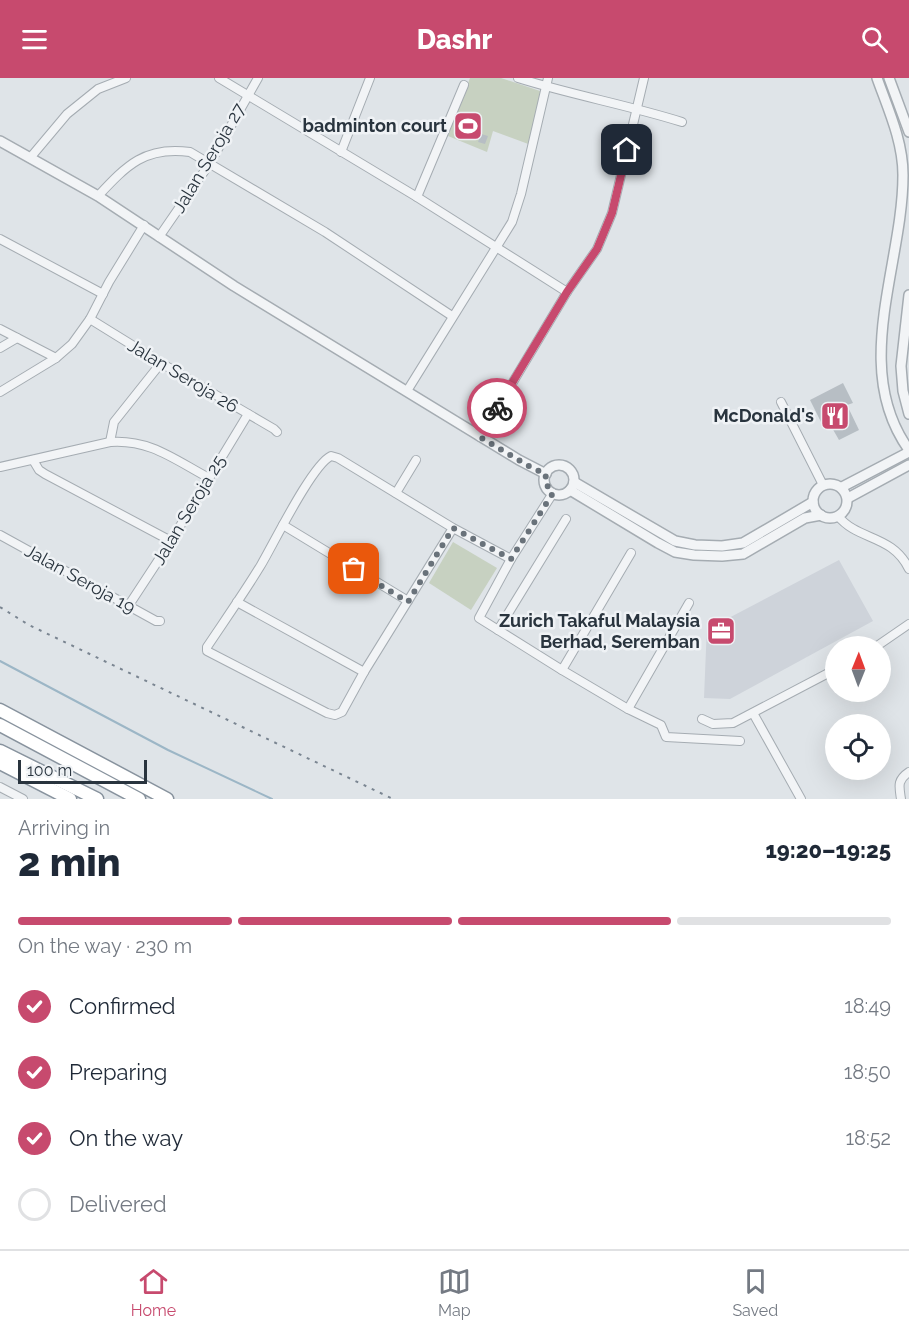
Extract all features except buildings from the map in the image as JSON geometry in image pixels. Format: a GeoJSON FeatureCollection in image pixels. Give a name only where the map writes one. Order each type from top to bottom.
{"type":"FeatureCollection","features":[{"type":"Feature","properties":{"kind":"highway"},"geometry":{"type":"LineString","coordinates":[[0,710],[167,799]]}},
{"type":"Feature","properties":{"kind":"highway"},"geometry":{"type":"LineString","coordinates":[[0,725],[139,799]]}},
{"type":"Feature","properties":{"kind":"highway"},"geometry":{"type":"LineString","coordinates":[[0,751],[97,799]]}},
{"type":"Feature","properties":{"kind":"highway"},"geometry":{"type":"LineString","coordinates":[[0,763],[70,799]]}},
{"type":"Feature","properties":{"kind":"street"},"geometry":{"type":"LineString","coordinates":[[30,158],[67,114],[98,89],[126,78]]}},
{"type":"Feature","properties":{"kind":"street"},"geometry":{"type":"LineString","coordinates":[[219,78],[417,197],[567,292]]}},
{"type":"Feature","properties":{"kind":"street","name":"Jalan Seroja 27"},"geometry":{"type":"LineString","coordinates":[[159,237],[210,163],[258,78]]}},
{"type":"Feature","properties":{"kind":"street"},"geometry":{"type":"LineString","coordinates":[[341,152],[370,78]]}},
{"type":"Feature","properties":{"kind":"street"},"geometry":{"type":"LineString","coordinates":[[518,78],[682,122]]}},
{"type":"Feature","properties":{"kind":"street"},"geometry":{"type":"LineString","coordinates":[[407,391],[497,249],[517,209],[548,78]]}},
{"type":"Feature","properties":{"kind":"street"},"geometry":{"type":"LineString","coordinates":[[480,437],[567,292],[597,249],[612,213],[644,78]]}},
{"type":"Feature","properties":{"kind":"street"},"geometry":{"type":"LineString","coordinates":[[842,487],[909,451],[892,423],[885,402],[881,376],[883,331],[903,195],[903,171],[901,152],[893,123],[877,78]]}},
{"type":"Feature","properties":{"kind":"street"},"geometry":{"type":"LineString","coordinates":[[889,78],[909,132]]}},
{"type":"Feature","properties":{"kind":"street"},"geometry":{"type":"LineString","coordinates":[[417,197],[464,85]]}},
{"type":"Feature","properties":{"kind":"street"},"geometry":{"type":"LineString","coordinates":[[0,141],[98,196],[276,312],[480,437],[546,474]]}},
{"type":"Feature","properties":{"kind":"street"},"geometry":{"type":"LineString","coordinates":[[98,196],[123,170],[146,156],[169,149],[190,152],[325,232],[453,316]]}},
{"type":"Feature","properties":{"kind":"street"},"geometry":{"type":"LineString","coordinates":[[0,392],[56,358],[72,344],[90,319],[144,225]]}},
{"type":"Feature","properties":{"kind":"street"},"geometry":{"type":"LineString","coordinates":[[0,239],[103,294]]}},
{"type":"Feature","properties":{"kind":"street"},"geometry":{"type":"LineString","coordinates":[[909,295],[901,366],[903,391],[909,414]]}},
{"type":"Feature","properties":{"kind":"street","name":"Jalan Seroja 26"},"geometry":{"type":"LineString","coordinates":[[90,319],[277,432]]}},
{"type":"Feature","properties":{"kind":"street"},"geometry":{"type":"LineString","coordinates":[[0,329],[56,358]]}},
{"type":"Feature","properties":{"kind":"street"},"geometry":{"type":"LineString","coordinates":[[0,348],[17,338]]}},
{"type":"Feature","properties":{"kind":"street"},"geometry":{"type":"LineString","coordinates":[[110,442],[114,422],[161,363]]}},
{"type":"Feature","properties":{"kind":"street"},"geometry":{"type":"LineString","coordinates":[[781,402],[823,485]]}},
{"type":"Feature","properties":{"kind":"street","name":"Jalan Seroja 25"},"geometry":{"type":"LineString","coordinates":[[129,605],[171,541],[248,414]]}},
{"type":"Feature","properties":{"kind":"street"},"geometry":{"type":"LineString","coordinates":[[0,467],[110,442],[124,441],[148,445],[209,478]]}},
{"type":"Feature","properties":{"kind":"street"},"geometry":{"type":"LineString","coordinates":[[453,528],[364,672],[342,712],[331,714],[208,652],[207,647],[305,489],[326,459],[331,456],[339,458],[453,528],[511,559]]}},
{"type":"Feature","properties":{"kind":"street"},"geometry":{"type":"LineString","coordinates":[[33,460],[39,470],[45,474],[171,541]]}},
{"type":"Feature","properties":{"kind":"street"},"geometry":{"type":"LineString","coordinates":[[396,493],[416,460]]}},
{"type":"Feature","properties":{"kind":"street"},"geometry":{"type":"LineString","coordinates":[[848,498],[909,465]]}},
{"type":"Feature","properties":{"kind":"street"},"geometry":{"type":"LineString","coordinates":[[552,467],[566,467],[572,473],[572,486],[562,495],[553,493],[545,483],[546,474],[552,467]]}},
{"type":"Feature","properties":{"kind":"street"},"geometry":{"type":"LineString","coordinates":[[572,486],[658,543],[675,552],[694,555],[743,554],[806,518],[821,515],[833,518],[838,516],[846,508],[848,498],[842,487],[833,483],[823,485],[815,492],[813,502],[817,512],[821,515]]}},
{"type":"Feature","properties":{"kind":"street"},"geometry":{"type":"LineString","coordinates":[[572,486],[675,541],[695,545],[722,546],[743,543],[813,502]]}},
{"type":"Feature","properties":{"kind":"street"},"geometry":{"type":"LineString","coordinates":[[553,493],[511,559],[479,618],[628,709],[661,725],[666,737],[740,741]]}},
{"type":"Feature","properties":{"kind":"street"},"geometry":{"type":"LineString","coordinates":[[838,516],[846,524],[891,546],[900,554],[909,569]]}},
{"type":"Feature","properties":{"kind":"street"},"geometry":{"type":"LineString","coordinates":[[498,630],[566,519]]}},
{"type":"Feature","properties":{"kind":"street"},"geometry":{"type":"LineString","coordinates":[[283,525],[408,602]]}},
{"type":"Feature","properties":{"kind":"street","name":"Jalan Seroja 19"},"geometry":{"type":"LineString","coordinates":[[0,535],[156,621],[160,621]]}},
{"type":"Feature","properties":{"kind":"street"},"geometry":{"type":"LineString","coordinates":[[562,670],[631,553]]}},
{"type":"Feature","properties":{"kind":"street"},"geometry":{"type":"LineString","coordinates":[[237,602],[364,672]]}},
{"type":"Feature","properties":{"kind":"street"},"geometry":{"type":"LineString","coordinates":[[628,709],[689,603]]}},
{"type":"Feature","properties":{"kind":"street"},"geometry":{"type":"LineString","coordinates":[[891,636],[909,624]]}},
{"type":"Feature","properties":{"kind":"street"},"geometry":{"type":"LineString","coordinates":[[702,719],[713,724],[726,724],[753,713],[825,675]]}},
{"type":"Feature","properties":{"kind":"street"},"geometry":{"type":"LineString","coordinates":[[753,713],[801,799]]}},
{"type":"Feature","properties":{"kind":"street"},"geometry":{"type":"LineString","coordinates":[[901,799],[899,782],[909,772]]}},
{"type":"Feature","properties":{"kind":"street"},"geometry":{"type":"LineString","coordinates":[[0,787],[23,799]]}},
{"type":"Feature","properties":{"kind":"shaded area"},"geometry":{"type":"Polygon","coordinates":[[[839,560],[873,621],[846,636],[825,636],[825,647],[730,699],[704,698],[707,625],[723,621],[839,560]]]}},
{"type":"Feature","properties":{"kind":"green space"},"geometry":{"type":"Polygon","coordinates":[[[470,78],[501,78],[543,92],[531,145],[493,131],[487,152],[448,136],[470,78]]]}},
{"type":"Feature","properties":{"kind":"green space"},"geometry":{"type":"Polygon","coordinates":[[[453,542],[497,568],[471,610],[429,583],[453,542]]]}},
{"type":"Feature","properties":{"kind":"waterway"},"geometry":{"type":"LineString","coordinates":[[0,661],[168,750],[272,799]]}},
{"type":"Feature","properties":{"kind":"railway"},"geometry":{"type":"LineString","coordinates":[[0,607],[29,625],[393,799]]}},
{"type":"Feature","properties":{"kind":"way so far"},"geometry":{"type":"LineString","coordinates":[[354,569],[408,602],[453,528],[511,559],[553,493],[546,487],[546,474],[480,437],[497,408]]}},
{"type":"Feature","properties":{"kind":"place","name":"badminton court"},"geometry":{"type":"Point","coordinates":[468,126]}},
{"type":"Feature","properties":{"kind":"place","name":"McDonald's"},"geometry":{"type":"Point","coordinates":[835,416]}},
{"type":"Feature","properties":{"kind":"place","name":"Zurich Takaful Malaysia Berhad, Seremban"},"geometry":{"type":"Point","coordinates":[721,631]}},
{"type":"Feature","properties":{"kind":"route"},"geometry":{"type":"LineString","coordinates":[[497,408],[567,292],[597,249],[612,213],[627,150]]}}]}
